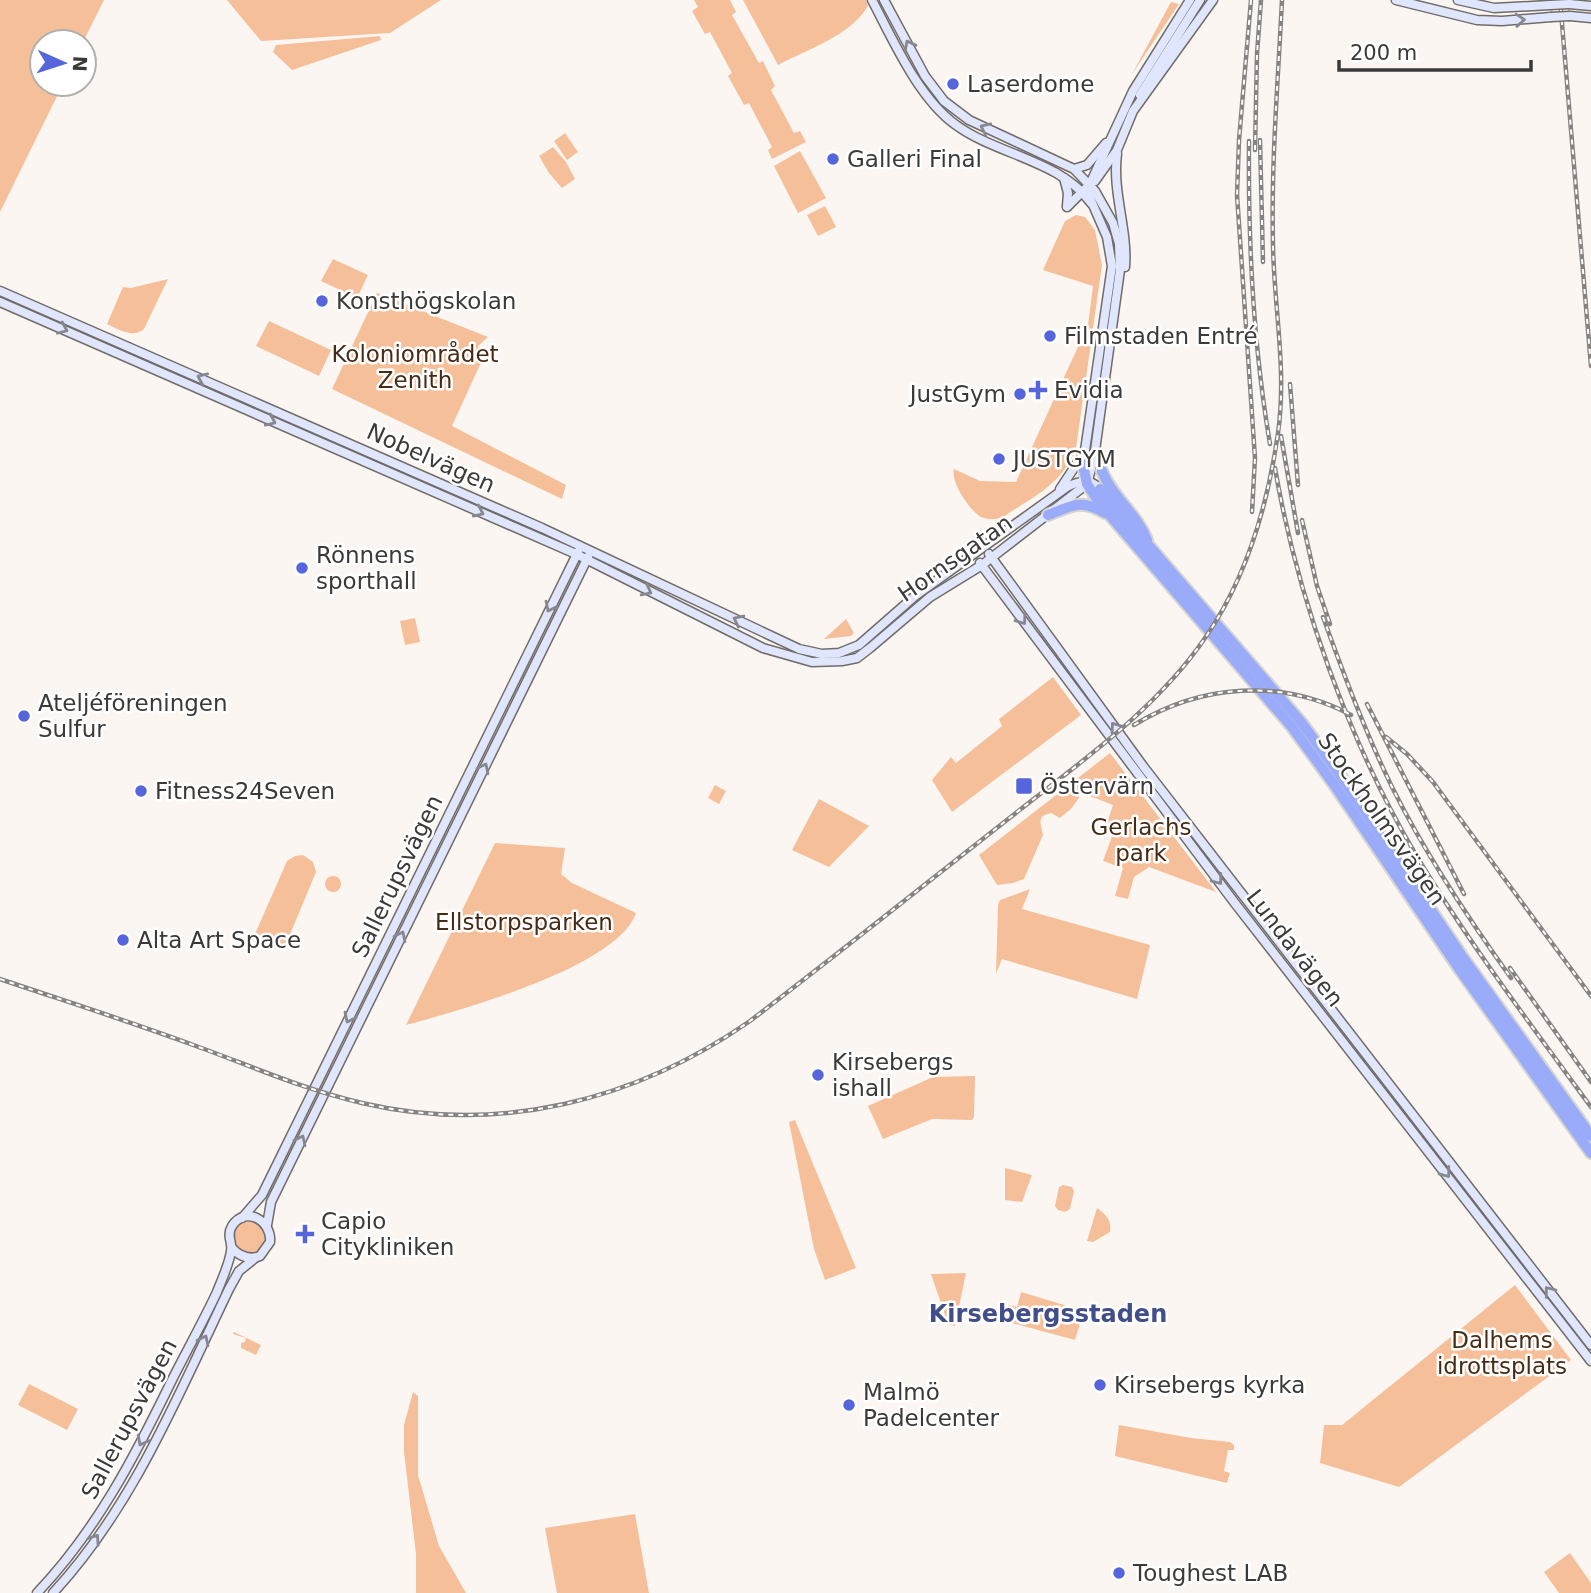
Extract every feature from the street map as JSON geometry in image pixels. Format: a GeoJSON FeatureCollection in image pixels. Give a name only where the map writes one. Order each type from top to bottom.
{"type":"FeatureCollection","features":[{"type":"Feature","properties":{"kind":"highway"},"geometry":{"type":"LineString","coordinates":[[1084,458],[1087,482],[1117,524]]}},
{"type":"Feature","properties":{"kind":"highway","name":"Stockholmsvägen"},"geometry":{"type":"LineString","coordinates":[[1102,471],[1112,490],[1142,528],[1151,549]]}},
{"type":"Feature","properties":{"kind":"highway","name":"Stockholmsvägen"},"geometry":{"type":"LineString","coordinates":[[1100,489],[1301,722],[1464,959],[1591,1136]]}},
{"type":"Feature","properties":{"kind":"highway"},"geometry":{"type":"LineString","coordinates":[[1048,515],[1066,506],[1081,503],[1098,508],[1117,524]]}},
{"type":"Feature","properties":{"kind":"highway","name":"Stockholmsvägen"},"geometry":{"type":"LineString","coordinates":[[1117,524],[1254,681],[1311,752],[1460,970],[1591,1153]]}},
{"type":"Feature","properties":{"kind":"main road"},"geometry":{"type":"LineString","coordinates":[[872,0],[929,101],[956,125],[1087,189],[1099,197],[1113,223],[1119,244],[1120,270],[1087,482],[1100,489]]}},
{"type":"Feature","properties":{"kind":"main road"},"geometry":{"type":"LineString","coordinates":[[884,0],[930,83],[957,113],[1074,169],[1087,189],[1107,237],[1112,266],[1084,458],[1057,494]]}},
{"type":"Feature","properties":{"kind":"main road"},"geometry":{"type":"LineString","coordinates":[[1087,189],[1133,91],[1189,5],[1200,0]]}},
{"type":"Feature","properties":{"kind":"main road"},"geometry":{"type":"LineString","coordinates":[[1396,0],[1488,21],[1570,16],[1591,18]]}},
{"type":"Feature","properties":{"kind":"main road"},"geometry":{"type":"LineString","coordinates":[[1458,0],[1477,5],[1512,8],[1569,4],[1591,6]]}},
{"type":"Feature","properties":{"kind":"main road"},"geometry":{"type":"LineString","coordinates":[[1133,111],[1212,2]]}},
{"type":"Feature","properties":{"kind":"main road"},"geometry":{"type":"LineString","coordinates":[[1064,178],[1068,193],[1067,207],[1100,177],[1117,150],[1147,81],[1189,5]]}},
{"type":"Feature","properties":{"kind":"main road"},"geometry":{"type":"LineString","coordinates":[[1454,15],[1469,12],[1477,5]]}},
{"type":"Feature","properties":{"kind":"main road"},"geometry":{"type":"LineString","coordinates":[[1477,5],[1488,21]]}},
{"type":"Feature","properties":{"kind":"main road"},"geometry":{"type":"LineString","coordinates":[[1074,169],[1087,165],[1112,135]]}},
{"type":"Feature","properties":{"kind":"main road"},"geometry":{"type":"LineString","coordinates":[[993,144],[1026,154],[1079,181],[1087,189]]}},
{"type":"Feature","properties":{"kind":"main road"},"geometry":{"type":"LineString","coordinates":[[1113,317],[1126,259],[1117,199],[1117,150]]}},
{"type":"Feature","properties":{"kind":"main road"},"geometry":{"type":"LineString","coordinates":[[1074,169],[1079,181]]}},
{"type":"Feature","properties":{"kind":"main road","name":"Nobelvägen"},"geometry":{"type":"LineString","coordinates":[[0,291],[579,550],[586,560],[763,648],[812,662],[842,662]]}},
{"type":"Feature","properties":{"kind":"main road","name":"Nobelvägen"},"geometry":{"type":"LineString","coordinates":[[0,302],[579,550],[590,551],[799,649],[822,654],[846,651]]}},
{"type":"Feature","properties":{"kind":"main road"},"geometry":{"type":"LineString","coordinates":[[1096,436],[1102,471]]}},
{"type":"Feature","properties":{"kind":"main road","name":"Hornsgatan"},"geometry":{"type":"LineString","coordinates":[[846,651],[865,641],[915,596],[1057,494],[1076,483],[1087,482]]}},
{"type":"Feature","properties":{"kind":"main road","name":"Hornsgatan"},"geometry":{"type":"LineString","coordinates":[[842,662],[860,655],[930,597],[982,565],[1087,482]]}},
{"type":"Feature","properties":{"kind":"main road","name":"Lundavägen"},"geometry":{"type":"LineString","coordinates":[[984,547],[1143,766],[1591,1345]]}},
{"type":"Feature","properties":{"kind":"main road","name":"Sallerupsvägen"},"geometry":{"type":"LineString","coordinates":[[37,1593],[72,1555],[97,1520],[128,1466],[217,1292],[232,1248],[229,1241],[230,1231],[262,1195],[579,550]]}},
{"type":"Feature","properties":{"kind":"main road","name":"Sallerupsvägen"},"geometry":{"type":"LineString","coordinates":[[53,1593],[80,1561],[133,1482],[239,1271],[264,1252],[271,1242],[267,1225],[269,1206],[590,551]]}},
{"type":"Feature","properties":{"kind":"main road","name":"Lundavägen"},"geometry":{"type":"LineString","coordinates":[[974,555],[1234,902],[1591,1361]]}},
{"type":"Feature","properties":{"kind":"main road"},"geometry":{"type":"LineString","coordinates":[[243,1218],[253,1216],[267,1225]]}},
{"type":"Feature","properties":{"kind":"main road"},"geometry":{"type":"LineString","coordinates":[[232,1248],[242,1257],[255,1258]]}},
{"type":"Feature","properties":{"kind":"green space"},"geometry":{"type":"Polygon","coordinates":[[[0,0],[104,0],[90,28],[28,28],[28,98],[56,98],[0,212],[0,0]]]}},
{"type":"Feature","properties":{"kind":"green space"},"geometry":{"type":"Polygon","coordinates":[[[227,0],[441,0],[390,33],[261,41],[227,0]]]}},
{"type":"Feature","properties":{"kind":"green space"},"geometry":{"type":"Polygon","coordinates":[[[694,0],[730,0],[736,12],[732,15],[759,63],[763,61],[775,86],[771,90],[794,133],[800,131],[806,142],[772,159],[768,150],[772,147],[749,103],[744,105],[728,76],[732,73],[710,32],[705,34],[692,11],[698,7],[694,0]]]}},
{"type":"Feature","properties":{"kind":"green space"},"geometry":{"type":"Polygon","coordinates":[[[743,0],[866,0],[868,6],[851,26],[840,34],[778,65],[743,0]]]}},
{"type":"Feature","properties":{"kind":"green space"},"geometry":{"type":"Polygon","coordinates":[[[1171,2],[1179,4],[1132,74],[1171,2]]]}},
{"type":"Feature","properties":{"kind":"green space"},"geometry":{"type":"Polygon","coordinates":[[[380,36],[381,40],[292,70],[273,52],[276,45],[380,36]]]}},
{"type":"Feature","properties":{"kind":"green space"},"geometry":{"type":"Polygon","coordinates":[[[565,133],[578,152],[567,160],[554,141],[565,133]]]}},
{"type":"Feature","properties":{"kind":"green space"},"geometry":{"type":"Polygon","coordinates":[[[553,147],[566,162],[575,179],[562,188],[539,156],[553,147]]]}},
{"type":"Feature","properties":{"kind":"green space"},"geometry":{"type":"Polygon","coordinates":[[[800,151],[826,198],[798,213],[774,166],[800,151]]]}},
{"type":"Feature","properties":{"kind":"green space"},"geometry":{"type":"Polygon","coordinates":[[[825,206],[836,227],[818,236],[807,215],[825,206]]]}},
{"type":"Feature","properties":{"kind":"green space"},"geometry":{"type":"Polygon","coordinates":[[[1076,215],[1085,217],[1095,230],[1102,265],[1076,448],[1063,471],[1046,489],[1003,517],[984,518],[971,508],[961,495],[955,481],[954,469],[980,481],[1016,482],[1088,325],[1093,286],[1043,270],[1065,221],[1076,215]]]}},
{"type":"Feature","properties":{"kind":"green space"},"geometry":{"type":"Polygon","coordinates":[[[333,259],[368,275],[357,298],[321,281],[333,259]]]}},
{"type":"Feature","properties":{"kind":"green space"},"geometry":{"type":"Polygon","coordinates":[[[168,279],[144,329],[140,332],[130,333],[107,324],[123,287],[131,288],[168,279]]]}},
{"type":"Feature","properties":{"kind":"green space","name":"Koloniområdet Zenith"},"geometry":{"type":"Polygon","coordinates":[[[377,293],[488,337],[478,346],[484,356],[452,426],[566,485],[562,499],[332,389],[377,293]]]}},
{"type":"Feature","properties":{"kind":"green space"},"geometry":{"type":"Polygon","coordinates":[[[269,321],[331,350],[319,376],[256,346],[269,321]]]}},
{"type":"Feature","properties":{"kind":"green space"},"geometry":{"type":"Polygon","coordinates":[[[415,618],[420,642],[405,645],[400,621],[415,618]]]}},
{"type":"Feature","properties":{"kind":"green space"},"geometry":{"type":"Polygon","coordinates":[[[846,619],[854,633],[851,636],[824,639],[846,619]]]}},
{"type":"Feature","properties":{"kind":"green space"},"geometry":{"type":"Polygon","coordinates":[[[1053,677],[1081,715],[952,812],[932,780],[951,757],[956,763],[1002,726],[999,719],[1053,677]]]}},
{"type":"Feature","properties":{"kind":"green space","name":"Gerlachs park"},"geometry":{"type":"Polygon","coordinates":[[[1110,753],[1216,892],[1149,867],[1134,877],[1128,899],[1115,896],[1123,868],[1103,861],[1114,831],[1106,826],[1113,805],[1085,794],[1060,818],[1051,813],[1041,818],[1043,835],[1024,879],[997,885],[979,855],[1110,753]]]}},
{"type":"Feature","properties":{"kind":"green space"},"geometry":{"type":"Polygon","coordinates":[[[715,785],[726,791],[719,804],[708,798],[715,785]]]}},
{"type":"Feature","properties":{"kind":"green space"},"geometry":{"type":"Polygon","coordinates":[[[819,799],[869,826],[829,867],[792,850],[819,799]]]}},
{"type":"Feature","properties":{"kind":"green space","name":"Ellstorpsparken"},"geometry":{"type":"Polygon","coordinates":[[[495,843],[565,848],[561,874],[572,883],[636,913],[623,933],[600,951],[569,968],[497,998],[406,1025],[495,843]]]}},
{"type":"Feature","properties":{"kind":"green space"},"geometry":{"type":"Polygon","coordinates":[[[303,855],[313,862],[316,872],[286,944],[279,949],[267,947],[258,941],[255,934],[287,861],[303,855]]]}},
{"type":"Feature","properties":{"kind":"green space"},"geometry":{"type":"Polygon","coordinates":[[[333,876],[341,884],[333,892],[325,884],[333,876]]]}},
{"type":"Feature","properties":{"kind":"green space"},"geometry":{"type":"Polygon","coordinates":[[[1030,889],[1022,909],[1150,945],[1137,999],[1002,959],[996,974],[1000,900],[1030,889]]]}},
{"type":"Feature","properties":{"kind":"green space"},"geometry":{"type":"Polygon","coordinates":[[[975,1076],[972,1120],[932,1119],[883,1139],[868,1106],[933,1077],[975,1076]]]}},
{"type":"Feature","properties":{"kind":"green space"},"geometry":{"type":"Polygon","coordinates":[[[795,1120],[856,1268],[825,1280],[814,1249],[789,1122],[795,1120]]]}},
{"type":"Feature","properties":{"kind":"green space"},"geometry":{"type":"Polygon","coordinates":[[[1005,1168],[1032,1175],[1022,1202],[1005,1200],[1005,1168]]]}},
{"type":"Feature","properties":{"kind":"green space"},"geometry":{"type":"Polygon","coordinates":[[[1059,1187],[1072,1187],[1074,1191],[1070,1209],[1065,1212],[1055,1206],[1059,1187]]]}},
{"type":"Feature","properties":{"kind":"green space"},"geometry":{"type":"Polygon","coordinates":[[[1097,1208],[1108,1218],[1110,1232],[1093,1242],[1087,1241],[1097,1208]]]}},
{"type":"Feature","properties":{"kind":"green space"},"geometry":{"type":"Polygon","coordinates":[[[249,1220],[261,1225],[266,1237],[261,1249],[249,1254],[237,1249],[232,1237],[237,1225],[249,1220]]]}},
{"type":"Feature","properties":{"kind":"green space"},"geometry":{"type":"Polygon","coordinates":[[[966,1273],[955,1326],[948,1324],[931,1274],[966,1273]]]}},
{"type":"Feature","properties":{"kind":"green space","name":"Dalhems idrottsplats"},"geometry":{"type":"Polygon","coordinates":[[[1515,1285],[1571,1360],[1399,1487],[1320,1463],[1324,1425],[1342,1425],[1515,1285]]]}},
{"type":"Feature","properties":{"kind":"green space"},"geometry":{"type":"Polygon","coordinates":[[[1021,1292],[1084,1311],[1075,1340],[971,1312],[972,1308],[1006,1317],[1009,1305],[1017,1307],[1021,1292]]]}},
{"type":"Feature","properties":{"kind":"green space"},"geometry":{"type":"Polygon","coordinates":[[[234,1332],[261,1345],[256,1355],[241,1348],[241,1343],[245,1342],[246,1338],[233,1334],[234,1332]]]}},
{"type":"Feature","properties":{"kind":"green space"},"geometry":{"type":"Polygon","coordinates":[[[29,1384],[78,1409],[67,1430],[18,1405],[29,1384]]]}},
{"type":"Feature","properties":{"kind":"green space"},"geometry":{"type":"Polygon","coordinates":[[[413,1392],[418,1396],[418,1475],[439,1546],[466,1593],[416,1593],[416,1554],[404,1452],[404,1425],[413,1392]]]}},
{"type":"Feature","properties":{"kind":"green space"},"geometry":{"type":"Polygon","coordinates":[[[1119,1425],[1230,1442],[1234,1445],[1234,1450],[1228,1450],[1224,1471],[1230,1473],[1227,1483],[1115,1456],[1119,1425]]]}},
{"type":"Feature","properties":{"kind":"green space"},"geometry":{"type":"Polygon","coordinates":[[[635,1514],[649,1593],[557,1593],[545,1528],[635,1514]]]}},
{"type":"Feature","properties":{"kind":"green space"},"geometry":{"type":"Polygon","coordinates":[[[1570,1553],[1591,1583],[1591,1593],[1559,1593],[1544,1572],[1570,1553]]]}},
{"type":"Feature","properties":{"kind":"railway"},"geometry":{"type":"LineString","coordinates":[[1251,0],[1237,195],[1255,458],[1252,512]]}},
{"type":"Feature","properties":{"kind":"railway"},"geometry":{"type":"LineString","coordinates":[[1255,150],[1261,0]]}},
{"type":"Feature","properties":{"kind":"railway"},"geometry":{"type":"LineString","coordinates":[[0,979],[147,1028],[341,1098],[413,1112],[464,1115],[515,1112],[564,1104],[613,1091],[706,1049],[750,1021],[1064,776],[1140,712],[1164,689],[1205,638],[1232,591],[1261,514],[1278,433],[1281,362],[1273,214],[1282,0]]}},
{"type":"Feature","properties":{"kind":"railway"},"geometry":{"type":"LineString","coordinates":[[1560,0],[1591,366]]}},
{"type":"Feature","properties":{"kind":"railway"},"geometry":{"type":"LineString","coordinates":[[1260,140],[1263,262]]}},
{"type":"Feature","properties":{"kind":"railway"},"geometry":{"type":"LineString","coordinates":[[1249,141],[1253,293],[1259,369],[1270,444]]}},
{"type":"Feature","properties":{"kind":"railway"},"geometry":{"type":"LineString","coordinates":[[1290,384],[1298,485]]}},
{"type":"Feature","properties":{"kind":"railway"},"geometry":{"type":"LineString","coordinates":[[1281,436],[1298,533]]}},
{"type":"Feature","properties":{"kind":"railway"},"geometry":{"type":"LineString","coordinates":[[1275,468],[1297,567],[1312,617],[1329,668],[1369,765],[1416,855],[1457,920],[1591,1107]]}},
{"type":"Feature","properties":{"kind":"railway"},"geometry":{"type":"LineString","coordinates":[[1302,520],[1317,586],[1330,624]]}},
{"type":"Feature","properties":{"kind":"railway"},"geometry":{"type":"LineString","coordinates":[[1323,617],[1365,726],[1406,814],[1448,886],[1511,978]]}},
{"type":"Feature","properties":{"kind":"railway"},"geometry":{"type":"LineString","coordinates":[[1134,725],[1186,701],[1241,691],[1297,695],[1351,715]]}},
{"type":"Feature","properties":{"kind":"railway"},"geometry":{"type":"LineString","coordinates":[[1367,704],[1464,894]]}},
{"type":"Feature","properties":{"kind":"railway"},"geometry":{"type":"LineString","coordinates":[[1386,737],[1407,754],[1433,782],[1591,996]]}},
{"type":"Feature","properties":{"kind":"railway"},"geometry":{"type":"LineString","coordinates":[[1510,968],[1591,1082]]}},
{"type":"Feature","properties":{"kind":"place","name":"Laserdome"},"geometry":{"type":"Point","coordinates":[953,84]}},
{"type":"Feature","properties":{"kind":"place","name":"Galleri Final"},"geometry":{"type":"Point","coordinates":[833,159]}},
{"type":"Feature","properties":{"kind":"place","name":"Konsthögskolan"},"geometry":{"type":"Point","coordinates":[322,301]}},
{"type":"Feature","properties":{"kind":"place","name":"Filmstaden Entré"},"geometry":{"type":"Point","coordinates":[1050,336]}},
{"type":"Feature","properties":{"kind":"place","name":"Evidia"},"geometry":{"type":"Point","coordinates":[1038,390]}},
{"type":"Feature","properties":{"kind":"place","name":"JustGym"},"geometry":{"type":"Point","coordinates":[1020,394]}},
{"type":"Feature","properties":{"kind":"place","name":"JUSTGYM"},"geometry":{"type":"Point","coordinates":[999,459]}},
{"type":"Feature","properties":{"kind":"place","name":"Rönnens sporthall"},"geometry":{"type":"Point","coordinates":[302,568]}},
{"type":"Feature","properties":{"kind":"place","name":"Ateljéföreningen Sulfur"},"geometry":{"type":"Point","coordinates":[24,716]}},
{"type":"Feature","properties":{"kind":"place","name":"Östervärn"},"geometry":{"type":"Point","coordinates":[1024,786]}},
{"type":"Feature","properties":{"kind":"place","name":"Fitness24Seven"},"geometry":{"type":"Point","coordinates":[141,791]}},
{"type":"Feature","properties":{"kind":"place","name":"Alta Art Space"},"geometry":{"type":"Point","coordinates":[123,940]}},
{"type":"Feature","properties":{"kind":"place","name":"Kirsebergs ishall"},"geometry":{"type":"Point","coordinates":[818,1075]}},
{"type":"Feature","properties":{"kind":"place","name":"Capio Citykliniken"},"geometry":{"type":"Point","coordinates":[305,1234]}},
{"type":"Feature","properties":{"kind":"place","name":"Kirsebergs kyrka"},"geometry":{"type":"Point","coordinates":[1100,1385]}},
{"type":"Feature","properties":{"kind":"place","name":"Malmö Padelcenter"},"geometry":{"type":"Point","coordinates":[849,1405]}},
{"type":"Feature","properties":{"kind":"place","name":"Toughest LAB"},"geometry":{"type":"Point","coordinates":[1119,1573]}},
{"type":"Feature","properties":{"kind":"district","name":"Kirsebergsstaden"},"geometry":{"type":"Point","coordinates":[1048,1314]}}]}
